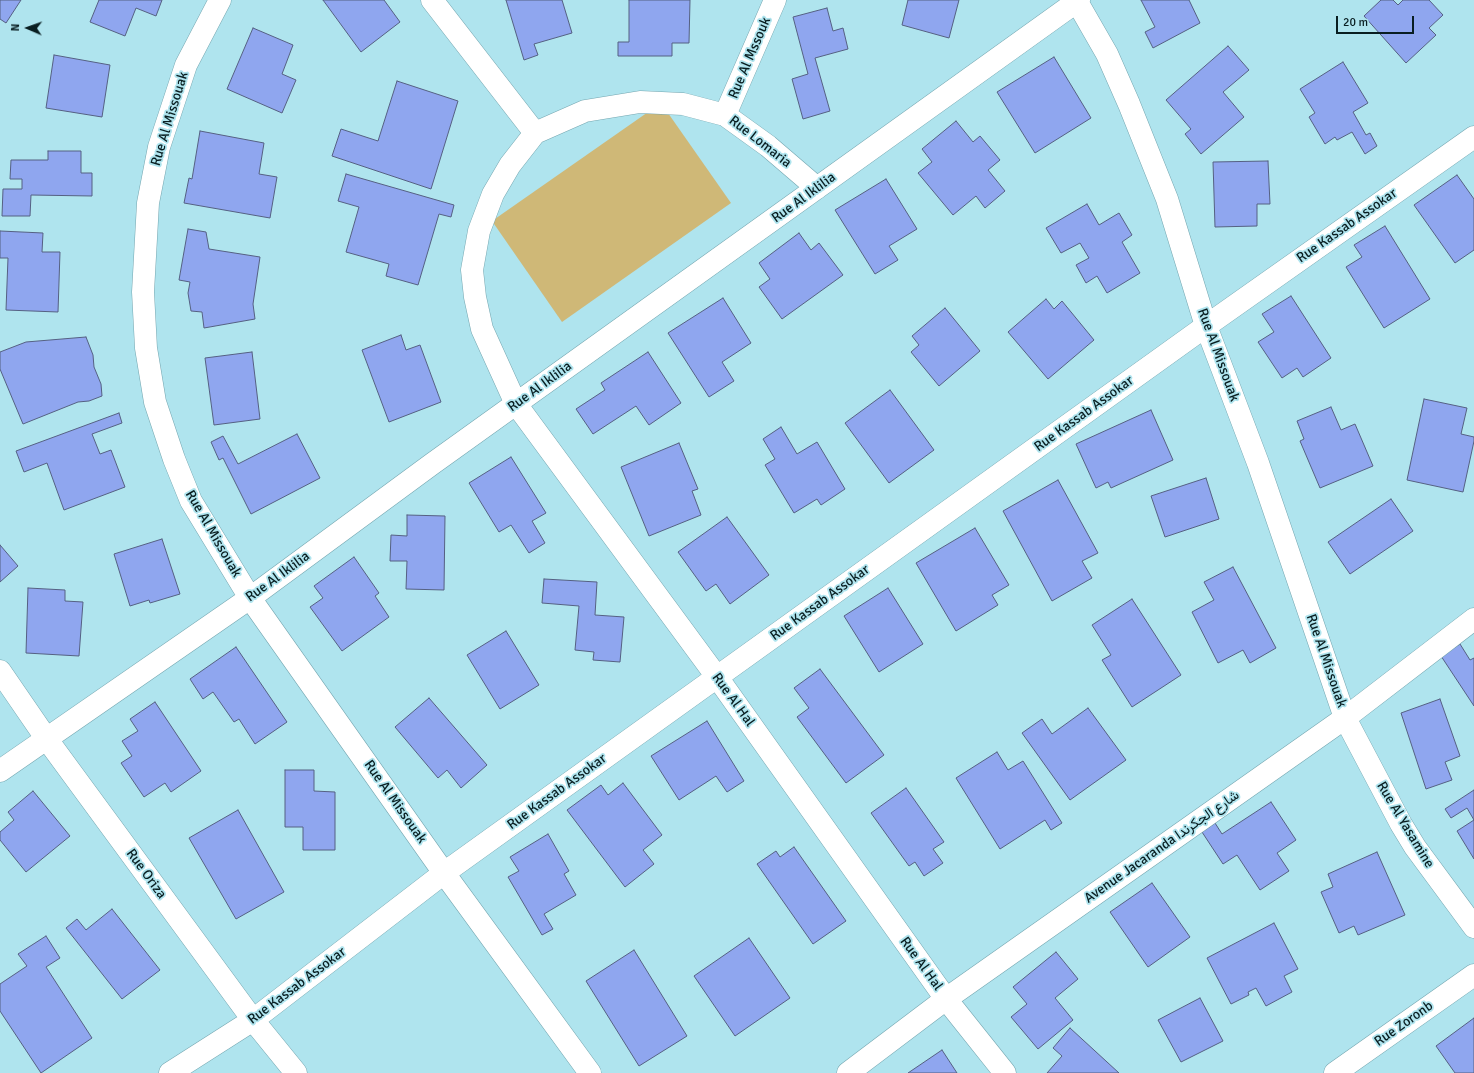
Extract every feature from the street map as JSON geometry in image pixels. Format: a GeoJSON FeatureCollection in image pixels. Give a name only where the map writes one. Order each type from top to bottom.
{"type":"FeatureCollection","features":[{"type":"Feature","properties":{"kind":"street","name":"Rue Al Missouak"},"geometry":{"type":"LineString","coordinates":[[220,0],[186,65],[159,147],[148,202],[143,292],[146,348],[155,402],[174,459],[191,501],[250,598],[444,873],[590,1073]]}},
{"type":"Feature","properties":{"kind":"street"},"geometry":{"type":"LineString","coordinates":[[432,0],[535,133]]}},
{"type":"Feature","properties":{"kind":"street","name":"Rue Al Mssouk"},"geometry":{"type":"LineString","coordinates":[[725,115],[775,0]]}},
{"type":"Feature","properties":{"kind":"street","name":"Rue Al Missouak"},"geometry":{"type":"LineString","coordinates":[[1077,0],[1107,54],[1147,147],[1175,224],[1206,326],[1258,463],[1345,718]]}},
{"type":"Feature","properties":{"kind":"street","name":"Rue Al Iklilia"},"geometry":{"type":"LineString","coordinates":[[0,771],[250,598],[516,404],[1077,0]]}},
{"type":"Feature","properties":{"kind":"street","name":"Rue Lomaria"},"geometry":{"type":"LineString","coordinates":[[516,404],[482,329],[475,297],[472,270],[478,231],[493,194],[510,165],[535,133],[585,111],[640,102],[683,104],[725,115],[768,146],[817,188]]}},
{"type":"Feature","properties":{"kind":"street","name":"Rue Kassab Assokar"},"geometry":{"type":"LineString","coordinates":[[170,1073],[253,1020],[444,873],[1206,326],[1474,137]]}},
{"type":"Feature","properties":{"kind":"street","name":"Rue Al Hal"},"geometry":{"type":"LineString","coordinates":[[516,404],[717,677],[946,999],[1005,1073]]}},
{"type":"Feature","properties":{"kind":"street","name":"Avenue Jacaranda شارع الجكرندا"},"geometry":{"type":"LineString","coordinates":[[848,1073],[946,999],[1345,718],[1474,619]]}},
{"type":"Feature","properties":{"kind":"street","name":"Rue Oriza"},"geometry":{"type":"LineString","coordinates":[[0,671],[46,738],[253,1020],[296,1073]]}},
{"type":"Feature","properties":{"kind":"street","name":"Rue Al Yasamine"},"geometry":{"type":"LineString","coordinates":[[1345,718],[1400,824],[1415,847],[1474,927]]}},
{"type":"Feature","properties":{"kind":"street","name":"Rue Zoronb"},"geometry":{"type":"LineString","coordinates":[[1335,1073],[1474,975]]}},
{"type":"Feature","properties":{"kind":"shaded area"},"geometry":{"type":"Polygon","coordinates":[[[661,103],[731,203],[562,322],[492,221],[661,103]]]}},
{"type":"Feature","properties":{"kind":"building"},"geometry":{"type":"Polygon","coordinates":[[[0,0],[21,0],[6,23],[0,19],[0,0]]]}},
{"type":"Feature","properties":{"kind":"building"},"geometry":{"type":"Polygon","coordinates":[[[99,0],[162,0],[156,16],[136,8],[125,36],[90,22],[99,0]]]}},
{"type":"Feature","properties":{"kind":"building"},"geometry":{"type":"Polygon","coordinates":[[[323,0],[384,0],[400,22],[361,52],[323,0]]]}},
{"type":"Feature","properties":{"kind":"building"},"geometry":{"type":"Polygon","coordinates":[[[506,0],[562,0],[572,33],[534,44],[538,55],[524,60],[506,0]]]}},
{"type":"Feature","properties":{"kind":"building"},"geometry":{"type":"Polygon","coordinates":[[[629,0],[690,0],[689,43],[672,43],[672,56],[618,56],[618,42],[629,42],[629,0]]]}},
{"type":"Feature","properties":{"kind":"building"},"geometry":{"type":"Polygon","coordinates":[[[908,0],[959,0],[949,38],[902,25],[908,0]]]}},
{"type":"Feature","properties":{"kind":"building"},"geometry":{"type":"Polygon","coordinates":[[[1141,0],[1189,0],[1200,23],[1153,48],[1145,32],[1155,27],[1141,0]]]}},
{"type":"Feature","properties":{"kind":"building"},"geometry":{"type":"Polygon","coordinates":[[[1381,0],[1393,0],[1398,5],[1403,0],[1429,0],[1443,15],[1429,28],[1436,35],[1406,63],[1364,16],[1381,0]]]}},
{"type":"Feature","properties":{"kind":"building"},"geometry":{"type":"Polygon","coordinates":[[[827,8],[833,31],[843,28],[848,49],[815,58],[830,111],[803,119],[792,79],[808,74],[793,17],[827,8]]]}},
{"type":"Feature","properties":{"kind":"building"},"geometry":{"type":"Polygon","coordinates":[[[253,28],[293,45],[282,74],[296,80],[282,113],[227,89],[253,28]]]}},
{"type":"Feature","properties":{"kind":"building"},"geometry":{"type":"Polygon","coordinates":[[[1228,46],[1249,70],[1223,92],[1244,117],[1201,154],[1185,134],[1191,129],[1166,100],[1228,46]]]}},
{"type":"Feature","properties":{"kind":"building"},"geometry":{"type":"Polygon","coordinates":[[[54,55],[110,65],[102,117],[46,108],[54,55]]]}},
{"type":"Feature","properties":{"kind":"building"},"geometry":{"type":"Polygon","coordinates":[[[1054,57],[1091,118],[1035,153],[997,92],[1054,57]]]}},
{"type":"Feature","properties":{"kind":"building"},"geometry":{"type":"Polygon","coordinates":[[[1343,62],[1368,103],[1353,112],[1366,135],[1370,133],[1377,146],[1365,154],[1352,132],[1337,140],[1335,137],[1325,144],[1309,117],[1315,113],[1300,89],[1343,62]]]}},
{"type":"Feature","properties":{"kind":"building"},"geometry":{"type":"Polygon","coordinates":[[[397,81],[458,101],[431,189],[332,156],[341,129],[378,141],[397,81]]]}},
{"type":"Feature","properties":{"kind":"building"},"geometry":{"type":"Polygon","coordinates":[[[956,121],[973,142],[980,136],[1000,160],[988,170],[1005,191],[985,208],[976,196],[953,215],[918,173],[932,162],[922,149],[956,121]]]}},
{"type":"Feature","properties":{"kind":"building"},"geometry":{"type":"Polygon","coordinates":[[[200,131],[264,143],[259,174],[277,177],[270,218],[184,203],[189,178],[192,179],[200,131]]]}},
{"type":"Feature","properties":{"kind":"building"},"geometry":{"type":"Polygon","coordinates":[[[48,151],[81,151],[81,173],[92,173],[92,196],[31,195],[30,216],[2,216],[3,189],[22,189],[22,179],[10,179],[11,160],[48,160],[48,151]]]}},
{"type":"Feature","properties":{"kind":"building"},"geometry":{"type":"Polygon","coordinates":[[[1268,161],[1270,204],[1257,204],[1257,226],[1215,227],[1213,162],[1268,161]]]}},
{"type":"Feature","properties":{"kind":"building"},"geometry":{"type":"Polygon","coordinates":[[[346,174],[454,205],[451,217],[439,214],[418,285],[386,276],[389,264],[346,252],[359,207],[338,201],[346,174]]]}},
{"type":"Feature","properties":{"kind":"building"},"geometry":{"type":"Polygon","coordinates":[[[1457,175],[1474,199],[1474,250],[1455,263],[1414,205],[1457,175]]]}},
{"type":"Feature","properties":{"kind":"building"},"geometry":{"type":"Polygon","coordinates":[[[886,179],[917,229],[889,246],[898,260],[875,274],[835,210],[886,179]]]}},
{"type":"Feature","properties":{"kind":"building"},"geometry":{"type":"Polygon","coordinates":[[[1087,204],[1099,225],[1119,213],[1132,235],[1122,242],[1140,273],[1107,293],[1097,276],[1086,283],[1076,265],[1089,258],[1080,243],[1061,253],[1046,228],[1087,204]]]}},
{"type":"Feature","properties":{"kind":"building"},"geometry":{"type":"Polygon","coordinates":[[[1385,226],[1430,299],[1384,328],[1346,267],[1362,257],[1354,245],[1385,226]]]}},
{"type":"Feature","properties":{"kind":"building"},"geometry":{"type":"Polygon","coordinates":[[[188,229],[206,232],[209,249],[260,257],[253,304],[255,319],[204,328],[202,312],[191,311],[188,293],[190,282],[179,280],[188,229]]]}},
{"type":"Feature","properties":{"kind":"building"},"geometry":{"type":"Polygon","coordinates":[[[0,231],[43,233],[42,252],[60,252],[58,312],[6,310],[8,258],[0,258],[0,231]]]}},
{"type":"Feature","properties":{"kind":"building"},"geometry":{"type":"Polygon","coordinates":[[[799,233],[811,250],[819,243],[843,275],[782,319],[759,287],[770,279],[759,263],[799,233]]]}},
{"type":"Feature","properties":{"kind":"building"},"geometry":{"type":"Polygon","coordinates":[[[1291,296],[1331,358],[1303,377],[1297,368],[1282,378],[1258,342],[1274,332],[1262,314],[1291,296]]]}},
{"type":"Feature","properties":{"kind":"building"},"geometry":{"type":"Polygon","coordinates":[[[723,298],[751,343],[722,362],[734,381],[709,397],[668,333],[723,298]]]}},
{"type":"Feature","properties":{"kind":"building"},"geometry":{"type":"Polygon","coordinates":[[[1046,299],[1054,309],[1062,301],[1094,340],[1048,379],[1008,332],[1046,299]]]}},
{"type":"Feature","properties":{"kind":"building"},"geometry":{"type":"Polygon","coordinates":[[[945,308],[980,351],[939,386],[911,352],[919,345],[912,336],[945,308]]]}},
{"type":"Feature","properties":{"kind":"building"},"geometry":{"type":"Polygon","coordinates":[[[401,335],[406,350],[420,345],[441,402],[389,422],[362,350],[401,335]]]}},
{"type":"Feature","properties":{"kind":"building"},"geometry":{"type":"Polygon","coordinates":[[[86,337],[93,355],[94,367],[101,384],[102,396],[89,401],[78,402],[23,424],[0,369],[0,352],[26,342],[86,337]]]}},
{"type":"Feature","properties":{"kind":"building"},"geometry":{"type":"Polygon","coordinates":[[[252,352],[260,419],[214,425],[205,358],[252,352]]]}},
{"type":"Feature","properties":{"kind":"building"},"geometry":{"type":"Polygon","coordinates":[[[648,352],[681,403],[649,425],[636,406],[593,434],[576,409],[605,390],[601,383],[648,352]]]}},
{"type":"Feature","properties":{"kind":"building"},"geometry":{"type":"Polygon","coordinates":[[[890,390],[934,450],[889,483],[845,423],[890,390]]]}},
{"type":"Feature","properties":{"kind":"building"},"geometry":{"type":"Polygon","coordinates":[[[1424,399],[1467,408],[1461,434],[1474,437],[1474,441],[1463,492],[1407,480],[1424,399]]]}},
{"type":"Feature","properties":{"kind":"building"},"geometry":{"type":"Polygon","coordinates":[[[1331,407],[1341,430],[1355,424],[1373,466],[1320,488],[1300,441],[1304,439],[1297,421],[1331,407]]]}},
{"type":"Feature","properties":{"kind":"building"},"geometry":{"type":"Polygon","coordinates":[[[1151,410],[1173,460],[1111,488],[1108,482],[1096,488],[1076,444],[1151,410]]]}},
{"type":"Feature","properties":{"kind":"building"},"geometry":{"type":"Polygon","coordinates":[[[119,413],[122,423],[92,434],[100,454],[111,450],[125,487],[64,510],[47,463],[24,472],[16,451],[119,413]]]}},
{"type":"Feature","properties":{"kind":"building"},"geometry":{"type":"Polygon","coordinates":[[[781,427],[797,454],[817,442],[845,489],[821,505],[817,499],[794,513],[765,465],[775,459],[763,439],[781,427]]]}},
{"type":"Feature","properties":{"kind":"building"},"geometry":{"type":"Polygon","coordinates":[[[297,434],[320,478],[251,514],[223,458],[219,460],[211,442],[223,436],[238,464],[297,434]]]}},
{"type":"Feature","properties":{"kind":"building"},"geometry":{"type":"Polygon","coordinates":[[[679,443],[698,489],[692,491],[701,515],[649,536],[621,467],[679,443]]]}},
{"type":"Feature","properties":{"kind":"building"},"geometry":{"type":"Polygon","coordinates":[[[511,457],[546,513],[532,521],[545,543],[529,553],[511,525],[499,532],[469,483],[511,457]]]}},
{"type":"Feature","properties":{"kind":"building"},"geometry":{"type":"Polygon","coordinates":[[[1206,478],[1219,519],[1165,537],[1151,496],[1206,478]]]}},
{"type":"Feature","properties":{"kind":"building"},"geometry":{"type":"Polygon","coordinates":[[[1058,480],[1098,553],[1082,561],[1092,578],[1052,601],[1003,511],[1058,480]]]}},
{"type":"Feature","properties":{"kind":"building"},"geometry":{"type":"Polygon","coordinates":[[[1391,499],[1413,531],[1350,574],[1328,542],[1391,499]]]}},
{"type":"Feature","properties":{"kind":"building"},"geometry":{"type":"Polygon","coordinates":[[[407,515],[445,516],[444,590],[406,589],[407,561],[390,561],[391,535],[407,536],[407,515]]]}},
{"type":"Feature","properties":{"kind":"building"},"geometry":{"type":"Polygon","coordinates":[[[727,517],[769,575],[730,604],[716,584],[706,591],[678,552],[727,517]]]}},
{"type":"Feature","properties":{"kind":"building"},"geometry":{"type":"Polygon","coordinates":[[[975,528],[1009,585],[992,595],[998,605],[956,631],[916,563],[975,528]]]}},
{"type":"Feature","properties":{"kind":"building"},"geometry":{"type":"Polygon","coordinates":[[[162,539],[180,594],[150,603],[149,600],[130,606],[114,554],[162,539]]]}},
{"type":"Feature","properties":{"kind":"building"},"geometry":{"type":"Polygon","coordinates":[[[0,545],[18,566],[0,582],[0,545]]]}},
{"type":"Feature","properties":{"kind":"building"},"geometry":{"type":"Polygon","coordinates":[[[354,557],[379,593],[375,596],[389,617],[342,651],[310,607],[323,598],[314,586],[354,557]]]}},
{"type":"Feature","properties":{"kind":"building"},"geometry":{"type":"Polygon","coordinates":[[[1233,567],[1276,648],[1250,663],[1243,650],[1218,663],[1192,612],[1214,600],[1204,582],[1233,567]]]}},
{"type":"Feature","properties":{"kind":"building"},"geometry":{"type":"Polygon","coordinates":[[[544,579],[597,582],[595,615],[624,617],[620,662],[593,660],[594,652],[575,650],[579,606],[542,603],[544,579]]]}},
{"type":"Feature","properties":{"kind":"building"},"geometry":{"type":"Polygon","coordinates":[[[28,588],[65,590],[65,601],[83,602],[79,656],[26,653],[28,588]]]}},
{"type":"Feature","properties":{"kind":"building"},"geometry":{"type":"Polygon","coordinates":[[[888,588],[923,644],[879,672],[844,616],[888,588]]]}},
{"type":"Feature","properties":{"kind":"building"},"geometry":{"type":"Polygon","coordinates":[[[1132,599],[1181,675],[1132,707],[1102,660],[1111,655],[1092,625],[1132,599]]]}},
{"type":"Feature","properties":{"kind":"building"},"geometry":{"type":"Polygon","coordinates":[[[506,631],[539,685],[500,709],[467,655],[506,631]]]}},
{"type":"Feature","properties":{"kind":"building"},"geometry":{"type":"Polygon","coordinates":[[[1460,644],[1470,660],[1474,658],[1474,706],[1441,656],[1460,644]]]}},
{"type":"Feature","properties":{"kind":"building"},"geometry":{"type":"Polygon","coordinates":[[[236,647],[287,722],[255,744],[239,719],[234,722],[213,692],[203,699],[190,679],[236,647]]]}},
{"type":"Feature","properties":{"kind":"building"},"geometry":{"type":"Polygon","coordinates":[[[820,669],[884,755],[846,783],[797,717],[809,708],[794,688],[820,669]]]}},
{"type":"Feature","properties":{"kind":"building"},"geometry":{"type":"Polygon","coordinates":[[[429,698],[487,765],[461,788],[447,770],[438,778],[395,727],[429,698]]]}},
{"type":"Feature","properties":{"kind":"building"},"geometry":{"type":"Polygon","coordinates":[[[1440,699],[1460,756],[1445,762],[1452,780],[1426,789],[1401,713],[1440,699]]]}},
{"type":"Feature","properties":{"kind":"building"},"geometry":{"type":"Polygon","coordinates":[[[155,702],[201,771],[171,792],[165,783],[144,797],[121,763],[132,756],[122,741],[138,731],[130,719],[155,702]]]}},
{"type":"Feature","properties":{"kind":"building"},"geometry":{"type":"Polygon","coordinates":[[[1088,708],[1126,760],[1070,800],[1022,733],[1042,719],[1052,734],[1088,708]]]}},
{"type":"Feature","properties":{"kind":"building"},"geometry":{"type":"Polygon","coordinates":[[[707,721],[744,781],[727,792],[716,776],[679,800],[651,756],[707,721]]]}},
{"type":"Feature","properties":{"kind":"building"},"geometry":{"type":"Polygon","coordinates":[[[997,752],[1008,770],[1023,761],[1062,823],[1051,830],[1045,820],[1000,849],[956,778],[997,752]]]}},
{"type":"Feature","properties":{"kind":"building"},"geometry":{"type":"Polygon","coordinates":[[[285,770],[314,770],[314,791],[335,792],[335,850],[303,850],[303,827],[285,827],[285,770]]]}},
{"type":"Feature","properties":{"kind":"building"},"geometry":{"type":"Polygon","coordinates":[[[623,783],[662,835],[643,850],[654,864],[625,887],[567,810],[601,785],[608,795],[623,783]]]}},
{"type":"Feature","properties":{"kind":"building"},"geometry":{"type":"Polygon","coordinates":[[[906,788],[944,842],[933,849],[943,863],[924,876],[915,862],[909,866],[871,813],[906,788]]]}},
{"type":"Feature","properties":{"kind":"building"},"geometry":{"type":"Polygon","coordinates":[[[1474,790],[1474,820],[1467,808],[1451,818],[1445,809],[1474,790]]]}},
{"type":"Feature","properties":{"kind":"building"},"geometry":{"type":"Polygon","coordinates":[[[33,791],[70,836],[26,872],[0,840],[0,832],[14,820],[8,812],[33,791]]]}},
{"type":"Feature","properties":{"kind":"building"},"geometry":{"type":"Polygon","coordinates":[[[1271,802],[1296,840],[1277,853],[1289,871],[1260,890],[1237,855],[1223,864],[1202,832],[1215,823],[1222,834],[1271,802]]]}},
{"type":"Feature","properties":{"kind":"building"},"geometry":{"type":"Polygon","coordinates":[[[238,810],[284,892],[236,919],[189,838],[238,810]]]}},
{"type":"Feature","properties":{"kind":"building"},"geometry":{"type":"Polygon","coordinates":[[[1474,820],[1474,859],[1457,831],[1474,820]]]}},
{"type":"Feature","properties":{"kind":"building"},"geometry":{"type":"Polygon","coordinates":[[[548,834],[569,871],[564,874],[576,895],[544,914],[553,929],[542,935],[508,877],[519,871],[510,857],[548,834]]]}},
{"type":"Feature","properties":{"kind":"building"},"geometry":{"type":"Polygon","coordinates":[[[794,847],[846,921],[813,944],[757,864],[776,851],[780,857],[794,847]]]}},
{"type":"Feature","properties":{"kind":"building"},"geometry":{"type":"Polygon","coordinates":[[[1377,852],[1405,915],[1358,935],[1354,926],[1339,933],[1321,892],[1333,887],[1328,874],[1377,852]]]}},
{"type":"Feature","properties":{"kind":"building"},"geometry":{"type":"Polygon","coordinates":[[[1152,883],[1190,937],[1148,967],[1110,912],[1152,883]]]}},
{"type":"Feature","properties":{"kind":"building"},"geometry":{"type":"Polygon","coordinates":[[[112,909],[160,970],[122,999],[66,928],[77,919],[86,930],[112,909]]]}},
{"type":"Feature","properties":{"kind":"building"},"geometry":{"type":"Polygon","coordinates":[[[1274,923],[1298,969],[1284,976],[1292,992],[1266,1006],[1256,988],[1248,992],[1249,995],[1231,1004],[1207,958],[1274,923]]]}},
{"type":"Feature","properties":{"kind":"building"},"geometry":{"type":"Polygon","coordinates":[[[46,936],[60,958],[46,967],[92,1038],[41,1073],[0,1011],[0,984],[27,966],[18,954],[46,936]]]}},
{"type":"Feature","properties":{"kind":"building"},"geometry":{"type":"Polygon","coordinates":[[[749,938],[790,998],[735,1036],[694,976],[749,938]]]}},
{"type":"Feature","properties":{"kind":"building"},"geometry":{"type":"Polygon","coordinates":[[[634,950],[687,1036],[639,1066],[586,981],[634,950]]]}},
{"type":"Feature","properties":{"kind":"building"},"geometry":{"type":"Polygon","coordinates":[[[1056,952],[1078,979],[1055,998],[1073,1020],[1038,1049],[1011,1017],[1027,1004],[1013,987],[1056,952]]]}},
{"type":"Feature","properties":{"kind":"building"},"geometry":{"type":"Polygon","coordinates":[[[1200,998],[1223,1041],[1181,1062],[1158,1020],[1200,998]]]}},
{"type":"Feature","properties":{"kind":"building"},"geometry":{"type":"Polygon","coordinates":[[[1474,1018],[1474,1073],[1455,1073],[1436,1046],[1474,1018]]]}},
{"type":"Feature","properties":{"kind":"building"},"geometry":{"type":"Polygon","coordinates":[[[1070,1028],[1119,1073],[1047,1073],[1062,1056],[1053,1048],[1070,1028]]]}},
{"type":"Feature","properties":{"kind":"building"},"geometry":{"type":"Polygon","coordinates":[[[942,1050],[957,1073],[908,1073],[942,1050]]]}}]}
